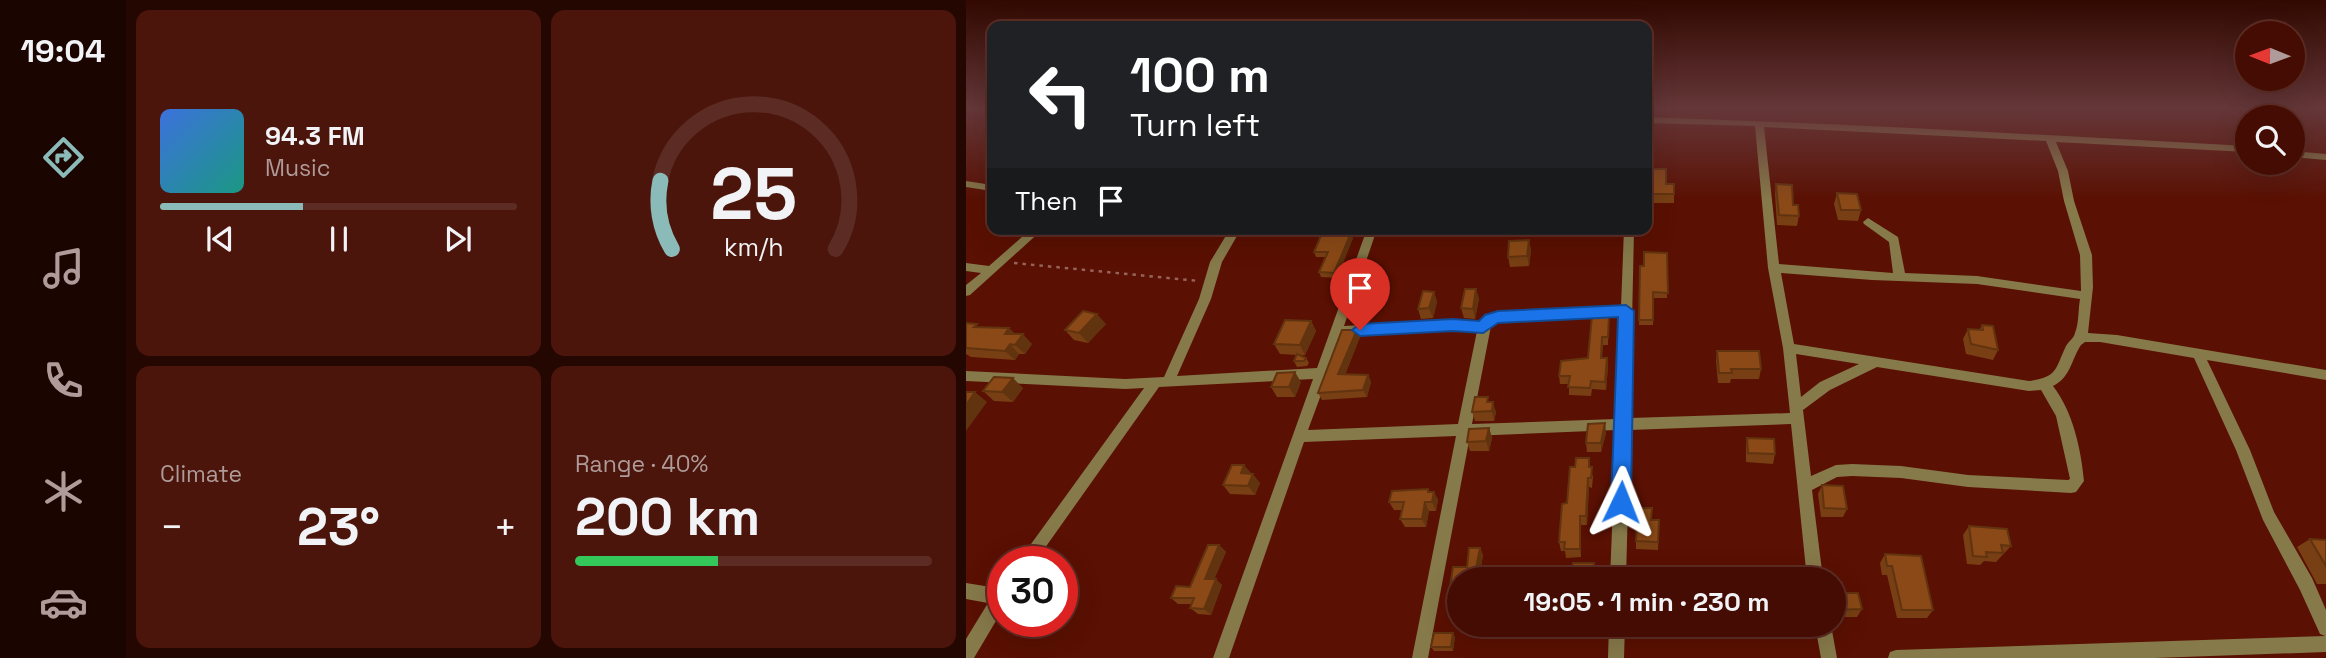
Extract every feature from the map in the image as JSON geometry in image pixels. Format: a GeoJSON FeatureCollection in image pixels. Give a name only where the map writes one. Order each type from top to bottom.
{"type":"FeatureCollection","features":[{"type":"Feature","properties":{"kind":"street"},"geometry":{"type":"LineString","coordinates":[[1754,140],[1774,268],[1790,348],[1814,567]]}},
{"type":"Feature","properties":{"kind":"street"},"geometry":{"type":"LineString","coordinates":[[2050,140],[2063,172],[2086,255],[2081,338]]}},
{"type":"Feature","properties":{"kind":"street"},"geometry":{"type":"LineString","coordinates":[[2094,140],[2235,148]]}},
{"type":"Feature","properties":{"kind":"street"},"geometry":{"type":"LineString","coordinates":[[2305,155],[2326,157]]}},
{"type":"Feature","properties":{"kind":"street"},"geometry":{"type":"LineString","coordinates":[[966,184],[987,187]]}},
{"type":"Feature","properties":{"kind":"street"},"geometry":{"type":"LineString","coordinates":[[1868,222],[1894,240],[1900,277]]}},
{"type":"Feature","properties":{"kind":"street"},"geometry":{"type":"LineString","coordinates":[[966,292],[1031,235]]}},
{"type":"Feature","properties":{"kind":"street"},"geometry":{"type":"LineString","coordinates":[[1038,546],[1162,382],[1205,299],[1216,262],[1232,235]]}},
{"type":"Feature","properties":{"kind":"street"},"geometry":{"type":"LineString","coordinates":[[1221,658],[1370,235]]}},
{"type":"Feature","properties":{"kind":"street"},"geometry":{"type":"LineString","coordinates":[[1618,567],[1629,235]]}},
{"type":"Feature","properties":{"kind":"street"},"geometry":{"type":"LineString","coordinates":[[966,267],[991,270]]}},
{"type":"Feature","properties":{"kind":"street"},"geometry":{"type":"LineString","coordinates":[[1774,268],[1977,280],[2085,296]]}},
{"type":"Feature","properties":{"kind":"street"},"geometry":{"type":"LineString","coordinates":[[1420,658],[1483,327],[1490,319],[1498,317],[1626,311]]}},
{"type":"Feature","properties":{"kind":"street"},"geometry":{"type":"LineString","coordinates":[[1337,331],[1453,325],[1483,327]]}},
{"type":"Feature","properties":{"kind":"street"},"geometry":{"type":"LineString","coordinates":[[1790,348],[1997,383],[2046,386],[2063,373],[2074,343],[2081,338],[2119,341],[2326,376]]}},
{"type":"Feature","properties":{"kind":"street"},"geometry":{"type":"LineString","coordinates":[[2198,354],[2244,450],[2268,515],[2306,584],[2326,628]]}},
{"type":"Feature","properties":{"kind":"street"},"geometry":{"type":"LineString","coordinates":[[1301,436],[1624,424],[1797,413],[1825,386],[1873,363]]}},
{"type":"Feature","properties":{"kind":"street"},"geometry":{"type":"LineString","coordinates":[[967,377],[1108,384],[1323,373]]}},
{"type":"Feature","properties":{"kind":"street"},"geometry":{"type":"LineString","coordinates":[[1805,486],[1823,476],[1852,470],[2071,487],[2077,481],[2076,471],[2063,414],[2058,400],[2046,386]]}},
{"type":"Feature","properties":{"kind":"street"},"geometry":{"type":"LineString","coordinates":[[966,591],[987,593]]}},
{"type":"Feature","properties":{"kind":"street"},"geometry":{"type":"LineString","coordinates":[[966,655],[987,619]]}},
{"type":"Feature","properties":{"kind":"street"},"geometry":{"type":"LineString","coordinates":[[1616,658],[1617,637]]}},
{"type":"Feature","properties":{"kind":"street"},"geometry":{"type":"LineString","coordinates":[[1825,637],[1829,658]]}},
{"type":"Feature","properties":{"kind":"street"},"geometry":{"type":"LineString","coordinates":[[1896,658],[2326,644]]}},
{"type":"Feature","properties":{"kind":"path"},"geometry":{"type":"LineString","coordinates":[[1001,262],[1128,276],[1209,281]]}},
{"type":"Feature","properties":{"kind":"building"},"geometry":{"type":"Polygon","coordinates":[[[1652,169],[1666,169],[1666,184],[1674,184],[1674,194],[1652,194],[1652,169]]]}},
{"type":"Feature","properties":{"kind":"building"},"geometry":{"type":"Polygon","coordinates":[[[1776,184],[1792,185],[1793,205],[1798,205],[1799,216],[1779,215],[1776,184]]]}},
{"type":"Feature","properties":{"kind":"building"},"geometry":{"type":"Polygon","coordinates":[[[1837,193],[1857,194],[1861,210],[1841,210],[1837,193]]]}},
{"type":"Feature","properties":{"kind":"building"},"geometry":{"type":"Polygon","coordinates":[[[1321,235],[1350,235],[1334,273],[1319,272],[1328,252],[1314,252],[1321,235]]]}},
{"type":"Feature","properties":{"kind":"building"},"geometry":{"type":"Polygon","coordinates":[[[1529,240],[1527,256],[1508,257],[1509,241],[1529,240]]]}},
{"type":"Feature","properties":{"kind":"building"},"geometry":{"type":"Polygon","coordinates":[[[1644,252],[1667,253],[1668,293],[1653,292],[1653,320],[1639,320],[1640,266],[1644,266],[1644,252]]]}},
{"type":"Feature","properties":{"kind":"building"},"geometry":{"type":"Polygon","coordinates":[[[1465,289],[1476,289],[1473,309],[1461,308],[1465,289]]]}},
{"type":"Feature","properties":{"kind":"building"},"geometry":{"type":"Polygon","coordinates":[[[1423,291],[1434,292],[1429,308],[1418,309],[1423,291]]]}},
{"type":"Feature","properties":{"kind":"building"},"geometry":{"type":"Polygon","coordinates":[[[1083,311],[1097,314],[1079,333],[1065,330],[1083,311]]]}},
{"type":"Feature","properties":{"kind":"building"},"geometry":{"type":"Polygon","coordinates":[[[1592,316],[1609,316],[1608,337],[1602,337],[1601,358],[1607,358],[1605,382],[1591,381],[1590,388],[1568,387],[1570,376],[1559,376],[1561,361],[1588,358],[1592,316]]]}},
{"type":"Feature","properties":{"kind":"building"},"geometry":{"type":"Polygon","coordinates":[[[1285,320],[1311,321],[1300,345],[1274,344],[1285,320]]]}},
{"type":"Feature","properties":{"kind":"building"},"geometry":{"type":"Polygon","coordinates":[[[966,323],[977,324],[974,327],[1009,328],[1005,334],[1023,334],[1015,345],[1010,344],[1005,351],[966,348],[966,323]]]}},
{"type":"Feature","properties":{"kind":"building"},"geometry":{"type":"Polygon","coordinates":[[[1982,325],[1993,326],[1998,350],[1971,344],[1968,329],[1983,330],[1982,325]]]}},
{"type":"Feature","properties":{"kind":"building"},"geometry":{"type":"Polygon","coordinates":[[[1342,330],[1357,330],[1338,374],[1368,375],[1363,390],[1318,393],[1342,330]]]}},
{"type":"Feature","properties":{"kind":"building"},"geometry":{"type":"Polygon","coordinates":[[[1717,351],[1759,351],[1761,369],[1731,369],[1732,373],[1719,373],[1717,351]]]}},
{"type":"Feature","properties":{"kind":"building"},"geometry":{"type":"Polygon","coordinates":[[[1297,354],[1306,358],[1304,361],[1294,361],[1297,354]]]}},
{"type":"Feature","properties":{"kind":"building"},"geometry":{"type":"Polygon","coordinates":[[[1295,372],[1289,387],[1271,387],[1277,373],[1295,372]]]}},
{"type":"Feature","properties":{"kind":"building"},"geometry":{"type":"Polygon","coordinates":[[[994,377],[1013,378],[1002,392],[983,391],[994,377]]]}},
{"type":"Feature","properties":{"kind":"building"},"geometry":{"type":"Polygon","coordinates":[[[966,392],[975,392],[966,405],[966,392]]]}},
{"type":"Feature","properties":{"kind":"building"},"geometry":{"type":"Polygon","coordinates":[[[1475,397],[1488,397],[1487,402],[1493,402],[1492,411],[1472,412],[1475,397]]]}},
{"type":"Feature","properties":{"kind":"building"},"geometry":{"type":"Polygon","coordinates":[[[1605,423],[1601,443],[1586,443],[1588,424],[1605,423]]]}},
{"type":"Feature","properties":{"kind":"building"},"geometry":{"type":"Polygon","coordinates":[[[1489,428],[1486,441],[1467,442],[1469,429],[1489,428]]]}},
{"type":"Feature","properties":{"kind":"building"},"geometry":{"type":"Polygon","coordinates":[[[1747,438],[1774,439],[1775,454],[1748,453],[1747,438]]]}},
{"type":"Feature","properties":{"kind":"building"},"geometry":{"type":"Polygon","coordinates":[[[1576,458],[1589,458],[1589,467],[1592,467],[1591,478],[1588,478],[1586,516],[1580,516],[1580,549],[1564,549],[1565,542],[1559,542],[1562,504],[1567,503],[1570,467],[1575,467],[1576,458]]]}},
{"type":"Feature","properties":{"kind":"building"},"geometry":{"type":"Polygon","coordinates":[[[1232,465],[1244,465],[1241,473],[1253,474],[1248,486],[1223,485],[1232,465]]]}},
{"type":"Feature","properties":{"kind":"building"},"geometry":{"type":"Polygon","coordinates":[[[1822,485],[1843,486],[1847,509],[1824,508],[1822,485]]]}},
{"type":"Feature","properties":{"kind":"building"},"geometry":{"type":"Polygon","coordinates":[[[1428,489],[1428,492],[1434,492],[1432,502],[1425,502],[1422,519],[1400,519],[1404,502],[1389,502],[1392,491],[1428,489]]]}},
{"type":"Feature","properties":{"kind":"building"},"geometry":{"type":"Polygon","coordinates":[[[1638,508],[1652,508],[1651,520],[1659,520],[1658,542],[1636,541],[1638,508]]]}},
{"type":"Feature","properties":{"kind":"building"},"geometry":{"type":"Polygon","coordinates":[[[1969,526],[2007,529],[2011,546],[2001,545],[2003,553],[1986,552],[1987,557],[1973,556],[1969,526]]]}},
{"type":"Feature","properties":{"kind":"building"},"geometry":{"type":"Polygon","coordinates":[[[2310,539],[2326,540],[2326,566],[2310,539]]]}},
{"type":"Feature","properties":{"kind":"building"},"geometry":{"type":"Polygon","coordinates":[[[1208,545],[1219,545],[1205,579],[1216,579],[1204,609],[1190,608],[1194,598],[1171,598],[1176,586],[1190,587],[1208,545]]]}},
{"type":"Feature","properties":{"kind":"building"},"geometry":{"type":"Polygon","coordinates":[[[1469,548],[1480,548],[1476,567],[1467,567],[1469,548]]]}},
{"type":"Feature","properties":{"kind":"building"},"geometry":{"type":"Polygon","coordinates":[[[1885,554],[1921,556],[1933,610],[1902,610],[1892,566],[1887,566],[1885,554]]]}},
{"type":"Feature","properties":{"kind":"building"},"geometry":{"type":"Polygon","coordinates":[[[1573,563],[1594,563],[1594,567],[1573,567],[1573,563]]]}},
{"type":"Feature","properties":{"kind":"building"},"geometry":{"type":"Polygon","coordinates":[[[1846,593],[1858,593],[1862,609],[1846,610],[1846,593]]]}},
{"type":"Feature","properties":{"kind":"building"},"geometry":{"type":"Polygon","coordinates":[[[1434,633],[1447,633],[1447,637],[1452,637],[1451,647],[1431,647],[1434,633]]]}},
{"type":"Feature","properties":{"kind":"route"},"geometry":{"type":"LineString","coordinates":[[1360,330],[1453,325],[1483,327],[1490,319],[1498,317],[1626,311],[1621,502]]}}]}
